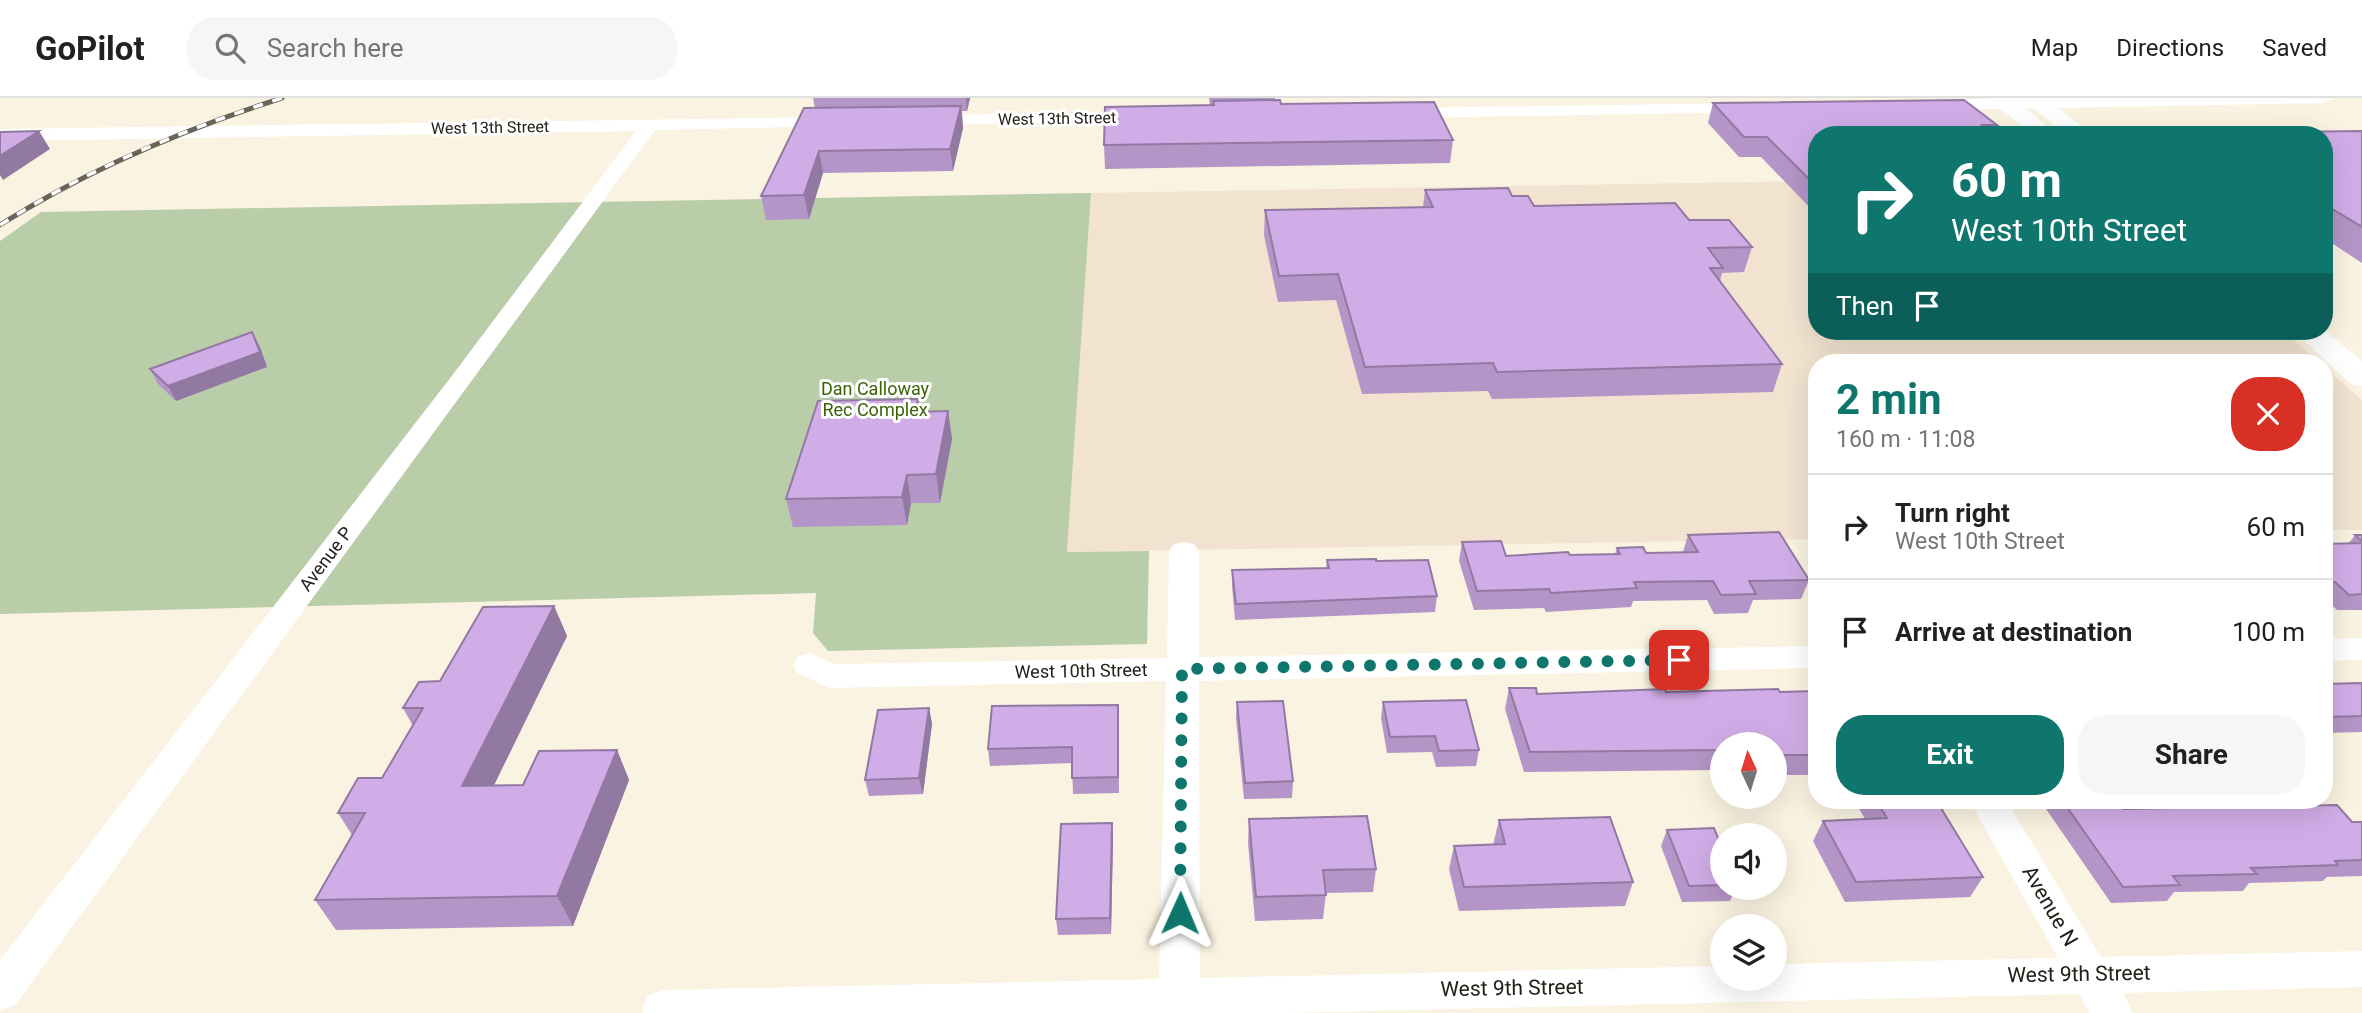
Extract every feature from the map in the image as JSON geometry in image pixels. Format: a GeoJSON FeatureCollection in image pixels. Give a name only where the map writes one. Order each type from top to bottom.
{"type":"FeatureCollection","features":[{"type":"Feature","properties":{"kind":"main road"},"geometry":{"type":"LineString","coordinates":[[2002,101],[2036,126]]}},
{"type":"Feature","properties":{"kind":"main road"},"geometry":{"type":"LineString","coordinates":[[2035,101],[2070,126]]}},
{"type":"Feature","properties":{"kind":"main road"},"geometry":{"type":"LineString","coordinates":[[2333,320],[2362,343]]}},
{"type":"Feature","properties":{"kind":"main road"},"geometry":{"type":"LineString","coordinates":[[2319,340],[2362,377]]}},
{"type":"Feature","properties":{"kind":"street"},"geometry":{"type":"LineString","coordinates":[[1911,105],[2002,101],[2324,98]]}},
{"type":"Feature","properties":{"kind":"street"},"geometry":{"type":"LineString","coordinates":[[1380,113],[1774,107]]}},
{"type":"Feature","properties":{"kind":"street","name":"West 13th Street"},"geometry":{"type":"LineString","coordinates":[[905,121],[1157,117]]}},
{"type":"Feature","properties":{"kind":"street","name":"West 13th Street"},"geometry":{"type":"LineString","coordinates":[[0,135],[851,121]]}},
{"type":"Feature","properties":{"kind":"street","name":"Avenue P"},"geometry":{"type":"LineString","coordinates":[[0,992],[435,415],[650,124]]}},
{"type":"Feature","properties":{"kind":"street"},"geometry":{"type":"LineString","coordinates":[[1179,1004],[1184,551]]}},
{"type":"Feature","properties":{"kind":"street"},"geometry":{"type":"LineString","coordinates":[[2333,650],[2362,649]]}},
{"type":"Feature","properties":{"kind":"street","name":"West 10th Street"},"geometry":{"type":"LineString","coordinates":[[809,665],[830,676],[1808,657]]}},
{"type":"Feature","properties":{"kind":"street","name":"Avenue N"},"geometry":{"type":"LineString","coordinates":[[1992,809],[2112,1013]]}},
{"type":"Feature","properties":{"kind":"street","name":"West 9th Street"},"geometry":{"type":"LineString","coordinates":[[663,1009],[1179,1004],[2089,974],[2362,969]]}},
{"type":"Feature","properties":{"kind":"shaded area"},"geometry":{"type":"Polygon","coordinates":[[[1808,181],[1808,340],[2293,340],[2310,354],[1808,354],[1808,539],[1067,552],[1091,193],[1808,181]]]}},
{"type":"Feature","properties":{"kind":"shaded area"},"geometry":{"type":"Polygon","coordinates":[[[2333,375],[2362,400],[2362,530],[2333,530],[2333,375]]]}},
{"type":"Feature","properties":{"kind":"green space","name":"Dan Calloway Rec Complex"},"geometry":{"type":"Polygon","coordinates":[[[1091,193],[1067,552],[1149,551],[1147,644],[828,651],[813,633],[816,593],[0,614],[0,241],[41,212],[1091,193]]]}},
{"type":"Feature","properties":{"kind":"building"},"geometry":{"type":"Polygon","coordinates":[[[1280,100],[1281,104],[1434,102],[1453,140],[1104,145],[1105,107],[1214,105],[1213,101],[1280,100]]]}},
{"type":"Feature","properties":{"kind":"building"},"geometry":{"type":"Polygon","coordinates":[[[1964,100],[1997,125],[1808,126],[1808,178],[1767,137],[1744,137],[1713,103],[1964,100]]]}},
{"type":"Feature","properties":{"kind":"building"},"geometry":{"type":"Polygon","coordinates":[[[961,106],[950,149],[819,151],[804,195],[761,196],[804,108],[961,106]]]}},
{"type":"Feature","properties":{"kind":"building"},"geometry":{"type":"Polygon","coordinates":[[[39,131],[0,156],[0,132],[39,131]]]}},
{"type":"Feature","properties":{"kind":"building"},"geometry":{"type":"Polygon","coordinates":[[[2333,131],[2362,131],[2362,227],[2333,209],[2333,131]]]}},
{"type":"Feature","properties":{"kind":"building"},"geometry":{"type":"Polygon","coordinates":[[[1508,188],[1512,196],[1528,196],[1534,206],[1675,203],[1689,220],[1729,220],[1752,247],[1708,248],[1723,268],[1710,268],[1782,364],[1497,372],[1493,363],[1365,367],[1338,274],[1279,276],[1265,210],[1433,207],[1425,190],[1508,188]]]}},
{"type":"Feature","properties":{"kind":"building"},"geometry":{"type":"Polygon","coordinates":[[[252,332],[260,352],[168,386],[150,369],[252,332]]]}},
{"type":"Feature","properties":{"kind":"building"},"geometry":{"type":"Polygon","coordinates":[[[918,399],[915,412],[948,411],[936,474],[907,475],[902,497],[786,499],[818,401],[918,399]]]}},
{"type":"Feature","properties":{"kind":"building"},"geometry":{"type":"Polygon","coordinates":[[[1779,532],[1808,580],[1749,581],[1756,594],[1721,595],[1713,581],[1634,582],[1637,588],[1551,593],[1549,589],[1477,591],[1462,542],[1501,541],[1506,556],[1568,552],[1570,555],[1620,554],[1617,548],[1643,547],[1646,553],[1698,552],[1688,535],[1779,532]]]}},
{"type":"Feature","properties":{"kind":"building"},"geometry":{"type":"Polygon","coordinates":[[[2362,543],[2362,594],[2349,595],[2333,582],[2333,544],[2362,543]]]}},
{"type":"Feature","properties":{"kind":"building"},"geometry":{"type":"Polygon","coordinates":[[[1327,560],[1428,560],[1437,596],[1236,604],[1232,570],[1329,568],[1327,560]]]}},
{"type":"Feature","properties":{"kind":"building"},"geometry":{"type":"Polygon","coordinates":[[[554,606],[462,786],[523,785],[539,751],[617,750],[557,896],[315,900],[365,813],[338,813],[358,778],[382,778],[423,708],[403,708],[419,682],[440,681],[483,607],[554,606]]]}},
{"type":"Feature","properties":{"kind":"building"},"geometry":{"type":"Polygon","coordinates":[[[2362,683],[2362,716],[2333,717],[2333,684],[2362,683]]]}},
{"type":"Feature","properties":{"kind":"building"},"geometry":{"type":"Polygon","coordinates":[[[1509,688],[1536,688],[1537,694],[1665,689],[1666,692],[1778,689],[1780,692],[1808,691],[1808,755],[1787,755],[1787,732],[1710,732],[1710,750],[1530,752],[1509,688]]]}},
{"type":"Feature","properties":{"kind":"building"},"geometry":{"type":"Polygon","coordinates":[[[1466,700],[1479,750],[1439,751],[1435,736],[1390,737],[1383,702],[1466,700]]]}},
{"type":"Feature","properties":{"kind":"building"},"geometry":{"type":"Polygon","coordinates":[[[1283,701],[1293,781],[1245,783],[1237,702],[1283,701]]]}},
{"type":"Feature","properties":{"kind":"building"},"geometry":{"type":"Polygon","coordinates":[[[1118,705],[1118,777],[1072,778],[1072,747],[988,749],[992,706],[1118,705]]]}},
{"type":"Feature","properties":{"kind":"building"},"geometry":{"type":"Polygon","coordinates":[[[929,708],[919,778],[865,780],[878,710],[929,708]]]}},
{"type":"Feature","properties":{"kind":"building"},"geometry":{"type":"Polygon","coordinates":[[[2333,805],[2337,805],[2352,822],[2362,822],[2362,860],[2335,861],[2338,865],[2251,868],[2257,874],[2173,876],[2180,885],[2123,887],[2068,809],[2333,809],[2333,805]]]}},
{"type":"Feature","properties":{"kind":"building"},"geometry":{"type":"Polygon","coordinates":[[[1882,809],[1941,809],[1983,877],[1856,882],[1823,821],[1887,818],[1882,809]]]}},
{"type":"Feature","properties":{"kind":"building"},"geometry":{"type":"Polygon","coordinates":[[[1367,816],[1376,869],[1323,870],[1326,895],[1256,897],[1249,819],[1367,816]]]}},
{"type":"Feature","properties":{"kind":"building"},"geometry":{"type":"Polygon","coordinates":[[[1610,817],[1633,882],[1464,887],[1454,846],[1505,844],[1499,820],[1610,817]]]}},
{"type":"Feature","properties":{"kind":"building"},"geometry":{"type":"Polygon","coordinates":[[[1112,823],[1110,918],[1056,919],[1061,824],[1112,823]]]}},
{"type":"Feature","properties":{"kind":"building"},"geometry":{"type":"Polygon","coordinates":[[[1710,828],[1710,885],[1689,886],[1667,830],[1710,828]]]}},
{"type":"Feature","properties":{"kind":"railway"},"geometry":{"type":"LineString","coordinates":[[0,225],[67,186],[136,152],[208,123],[282,98]]}},
{"type":"Feature","properties":{"kind":"route"},"geometry":{"type":"LineString","coordinates":[[1180,913],[1182,669],[1679,660]]}}]}
